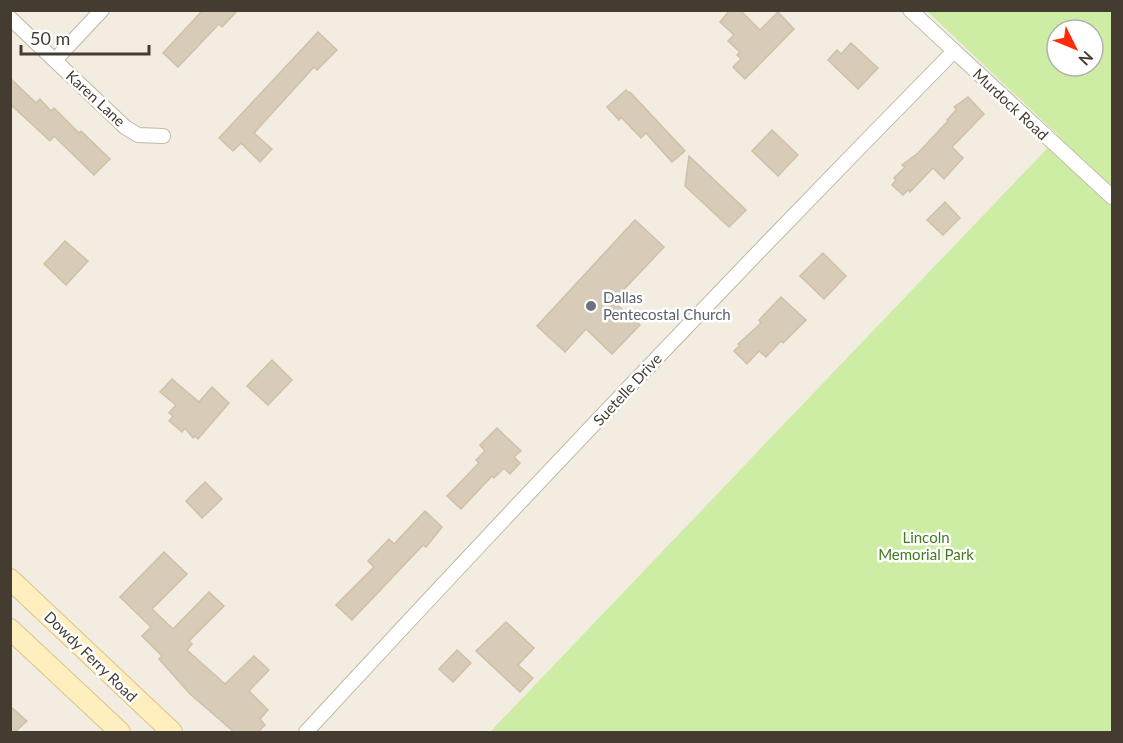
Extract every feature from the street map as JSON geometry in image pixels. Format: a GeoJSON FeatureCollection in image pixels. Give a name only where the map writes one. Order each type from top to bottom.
{"type":"FeatureCollection","features":[{"type":"Feature","properties":{"kind":"main road","name":"Dowdy Ferry Road"},"geometry":{"type":"LineString","coordinates":[[10,579],[172,732]]}},
{"type":"Feature","properties":{"kind":"main road"},"geometry":{"type":"LineString","coordinates":[[10,629],[120,732]]}},
{"type":"Feature","properties":{"kind":"street"},"geometry":{"type":"LineString","coordinates":[[55,60],[102,10]]}},
{"type":"Feature","properties":{"kind":"street","name":"Murdock Road"},"geometry":{"type":"LineString","coordinates":[[910,10],[1113,198]]}},
{"type":"Feature","properties":{"kind":"street","name":"Karen Lane"},"geometry":{"type":"LineString","coordinates":[[10,18],[125,126],[138,135],[163,136]]}},
{"type":"Feature","properties":{"kind":"street","name":"Suetelle Drive"},"geometry":{"type":"LineString","coordinates":[[306,732],[752,257],[954,51]]}},
{"type":"Feature","properties":{"kind":"green space","name":"Lincoln Memorial Park"},"geometry":{"type":"Polygon","coordinates":[[[927,11],[1112,11],[1112,732],[490,732],[1059,136],[927,11]]]}},
{"type":"Feature","properties":{"kind":"building"},"geometry":{"type":"Polygon","coordinates":[[[203,10],[238,10],[222,27],[219,24],[178,67],[163,53],[203,10]]]}},
{"type":"Feature","properties":{"kind":"building"},"geometry":{"type":"Polygon","coordinates":[[[730,10],[740,10],[760,30],[778,12],[794,29],[745,79],[733,67],[741,59],[737,55],[740,52],[728,41],[734,35],[720,22],[730,10]]]}},
{"type":"Feature","properties":{"kind":"building"},"geometry":{"type":"Polygon","coordinates":[[[318,32],[337,50],[317,70],[314,67],[254,133],[272,149],[260,162],[241,143],[233,151],[219,138],[318,32]]]}},
{"type":"Feature","properties":{"kind":"building"},"geometry":{"type":"Polygon","coordinates":[[[851,43],[878,68],[858,89],[828,60],[837,50],[841,54],[851,43]]]}},
{"type":"Feature","properties":{"kind":"building"},"geometry":{"type":"Polygon","coordinates":[[[10,78],[36,103],[40,99],[51,111],[54,108],[110,159],[94,175],[54,136],[50,141],[10,104],[10,78]]]}},
{"type":"Feature","properties":{"kind":"building"},"geometry":{"type":"Polygon","coordinates":[[[626,90],[685,151],[672,162],[646,133],[641,138],[621,117],[619,120],[607,107],[626,90]]]}},
{"type":"Feature","properties":{"kind":"building"},"geometry":{"type":"Polygon","coordinates":[[[968,97],[984,114],[952,147],[963,158],[944,179],[933,168],[910,192],[908,190],[903,195],[892,185],[896,180],[894,178],[905,167],[902,165],[918,153],[948,121],[957,109],[954,107],[968,97]]]}},
{"type":"Feature","properties":{"kind":"building"},"geometry":{"type":"Polygon","coordinates":[[[772,130],[798,155],[778,176],[752,151],[772,130]]]}},
{"type":"Feature","properties":{"kind":"building"},"geometry":{"type":"Polygon","coordinates":[[[689,156],[746,210],[729,227],[685,186],[689,156]]]}},
{"type":"Feature","properties":{"kind":"building"},"geometry":{"type":"Polygon","coordinates":[[[945,202],[960,218],[943,235],[927,220],[945,202]]]}},
{"type":"Feature","properties":{"kind":"building"},"geometry":{"type":"Polygon","coordinates":[[[635,220],[664,247],[613,301],[640,325],[612,354],[586,329],[565,352],[537,326],[635,220]]]}},
{"type":"Feature","properties":{"kind":"building"},"geometry":{"type":"Polygon","coordinates":[[[65,241],[88,261],[66,285],[44,264],[65,241]]]}},
{"type":"Feature","properties":{"kind":"building"},"geometry":{"type":"Polygon","coordinates":[[[823,253],[846,276],[824,299],[800,276],[823,253]]]}},
{"type":"Feature","properties":{"kind":"building"},"geometry":{"type":"Polygon","coordinates":[[[781,297],[806,320],[766,357],[759,351],[747,364],[734,351],[740,345],[738,344],[761,323],[759,320],[781,297]]]}},
{"type":"Feature","properties":{"kind":"building"},"geometry":{"type":"Polygon","coordinates":[[[272,360],[292,380],[268,405],[247,386],[272,360]]]}},
{"type":"Feature","properties":{"kind":"building"},"geometry":{"type":"Polygon","coordinates":[[[172,379],[199,402],[212,387],[229,403],[198,439],[195,436],[193,438],[185,428],[182,432],[169,421],[173,416],[169,413],[176,405],[160,392],[172,379]]]}},
{"type":"Feature","properties":{"kind":"building"},"geometry":{"type":"Polygon","coordinates":[[[497,428],[521,451],[514,457],[520,463],[510,474],[504,468],[494,478],[492,476],[461,509],[447,496],[479,463],[476,460],[485,451],[480,445],[497,428]]]}},
{"type":"Feature","properties":{"kind":"building"},"geometry":{"type":"Polygon","coordinates":[[[205,482],[222,499],[202,518],[186,501],[205,482]]]}},
{"type":"Feature","properties":{"kind":"building"},"geometry":{"type":"Polygon","coordinates":[[[425,511],[442,527],[426,547],[423,545],[352,620],[336,605],[374,567],[368,561],[389,539],[394,544],[425,511]]]}},
{"type":"Feature","properties":{"kind":"building"},"geometry":{"type":"Polygon","coordinates":[[[164,552],[187,574],[152,609],[173,629],[209,592],[224,606],[189,641],[192,644],[187,650],[225,684],[254,656],[269,670],[249,691],[268,710],[260,719],[265,725],[258,732],[234,732],[190,694],[159,659],[162,656],[142,636],[151,627],[120,597],[164,552]]]}},
{"type":"Feature","properties":{"kind":"building"},"geometry":{"type":"Polygon","coordinates":[[[506,622],[534,648],[518,665],[533,678],[520,692],[476,651],[506,622]]]}},
{"type":"Feature","properties":{"kind":"building"},"geometry":{"type":"Polygon","coordinates":[[[457,650],[471,663],[453,682],[439,669],[457,650]]]}},
{"type":"Feature","properties":{"kind":"building"},"geometry":{"type":"Polygon","coordinates":[[[10,706],[27,721],[15,732],[10,732],[10,706]]]}},
{"type":"Feature","properties":{"kind":"place","name":"Dallas Pentecostal Church"},"geometry":{"type":"Point","coordinates":[591,306]}}]}
